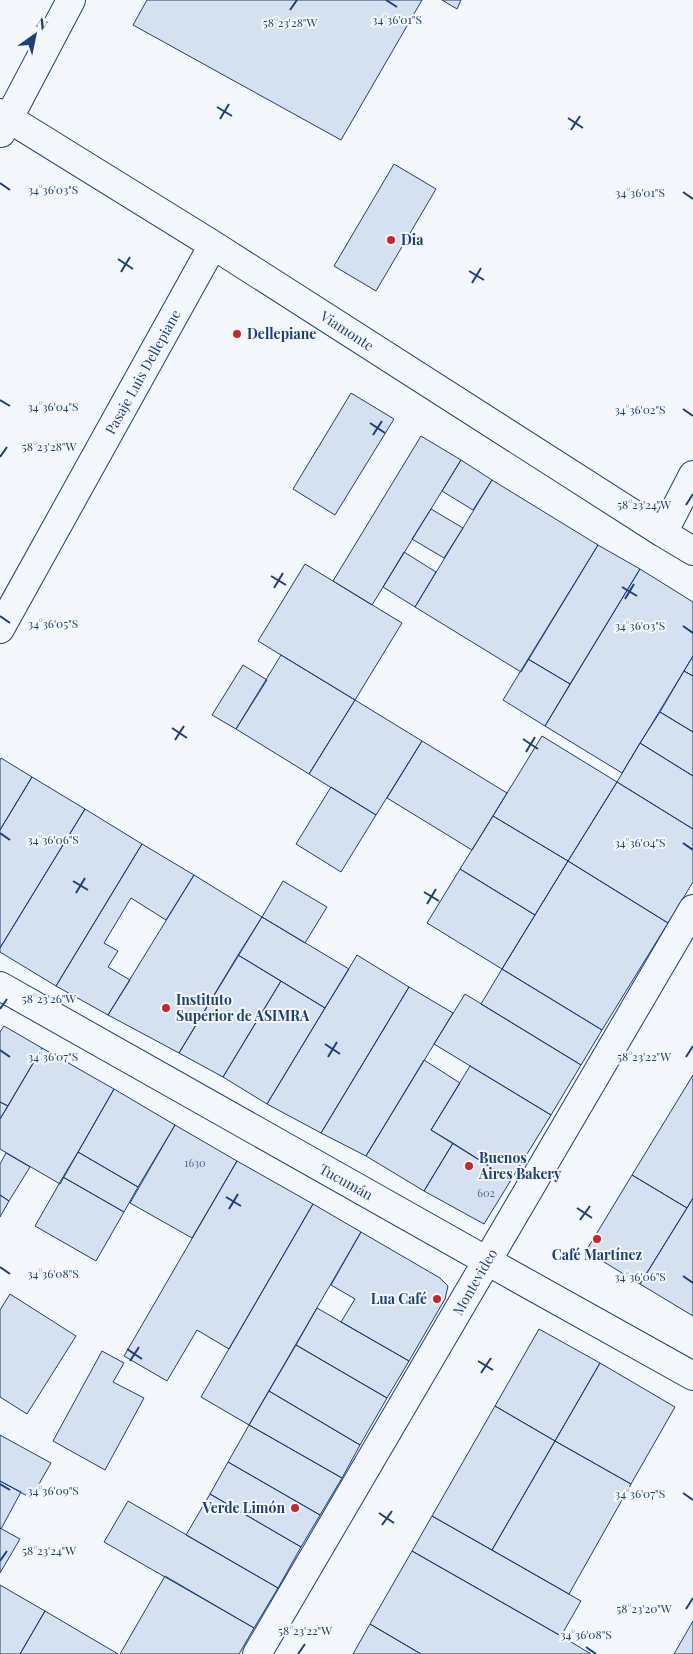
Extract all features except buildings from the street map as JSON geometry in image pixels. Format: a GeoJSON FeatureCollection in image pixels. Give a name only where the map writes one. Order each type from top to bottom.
{"type":"FeatureCollection","features":[{"type":"Feature","properties":{"kind":"street"},"geometry":{"type":"LineString","coordinates":[[3,122],[70,0]]}},
{"type":"Feature","properties":{"kind":"street","name":"Viamonte"},"geometry":{"type":"LineString","coordinates":[[3,122],[213,245],[693,551]]}},
{"type":"Feature","properties":{"kind":"street","name":"Pasaje Luis Dellepiane"},"geometry":{"type":"LineString","coordinates":[[0,629],[213,245]]}},
{"type":"Feature","properties":{"kind":"street"},"geometry":{"type":"LineString","coordinates":[[662,533],[693,474]]}},
{"type":"Feature","properties":{"kind":"street","name":"Montevideo"},"geometry":{"type":"LineString","coordinates":[[257,1654],[693,910]]}},
{"type":"Feature","properties":{"kind":"street","name":"Tucumán"},"geometry":{"type":"LineString","coordinates":[[0,986],[693,1376]]}},
{"type":"Feature","properties":{"kind":"place","name":"Dia"},"geometry":{"type":"Point","coordinates":[391,240]}},
{"type":"Feature","properties":{"kind":"place","name":"Dellepiane"},"geometry":{"type":"Point","coordinates":[237,334]}},
{"type":"Feature","properties":{"kind":"place","name":"Instituto Superior de ASIMRA"},"geometry":{"type":"Point","coordinates":[166,1008]}},
{"type":"Feature","properties":{"kind":"place","name":"Buenos Aires Bakery"},"geometry":{"type":"Point","coordinates":[469,1166]}},
{"type":"Feature","properties":{"kind":"place","name":"Café Martínez"},"geometry":{"type":"Point","coordinates":[597,1239]}},
{"type":"Feature","properties":{"kind":"place","name":"Lua Café"},"geometry":{"type":"Point","coordinates":[437,1299]}},
{"type":"Feature","properties":{"kind":"place","name":"Verde Limón"},"geometry":{"type":"Point","coordinates":[295,1508]}}]}
